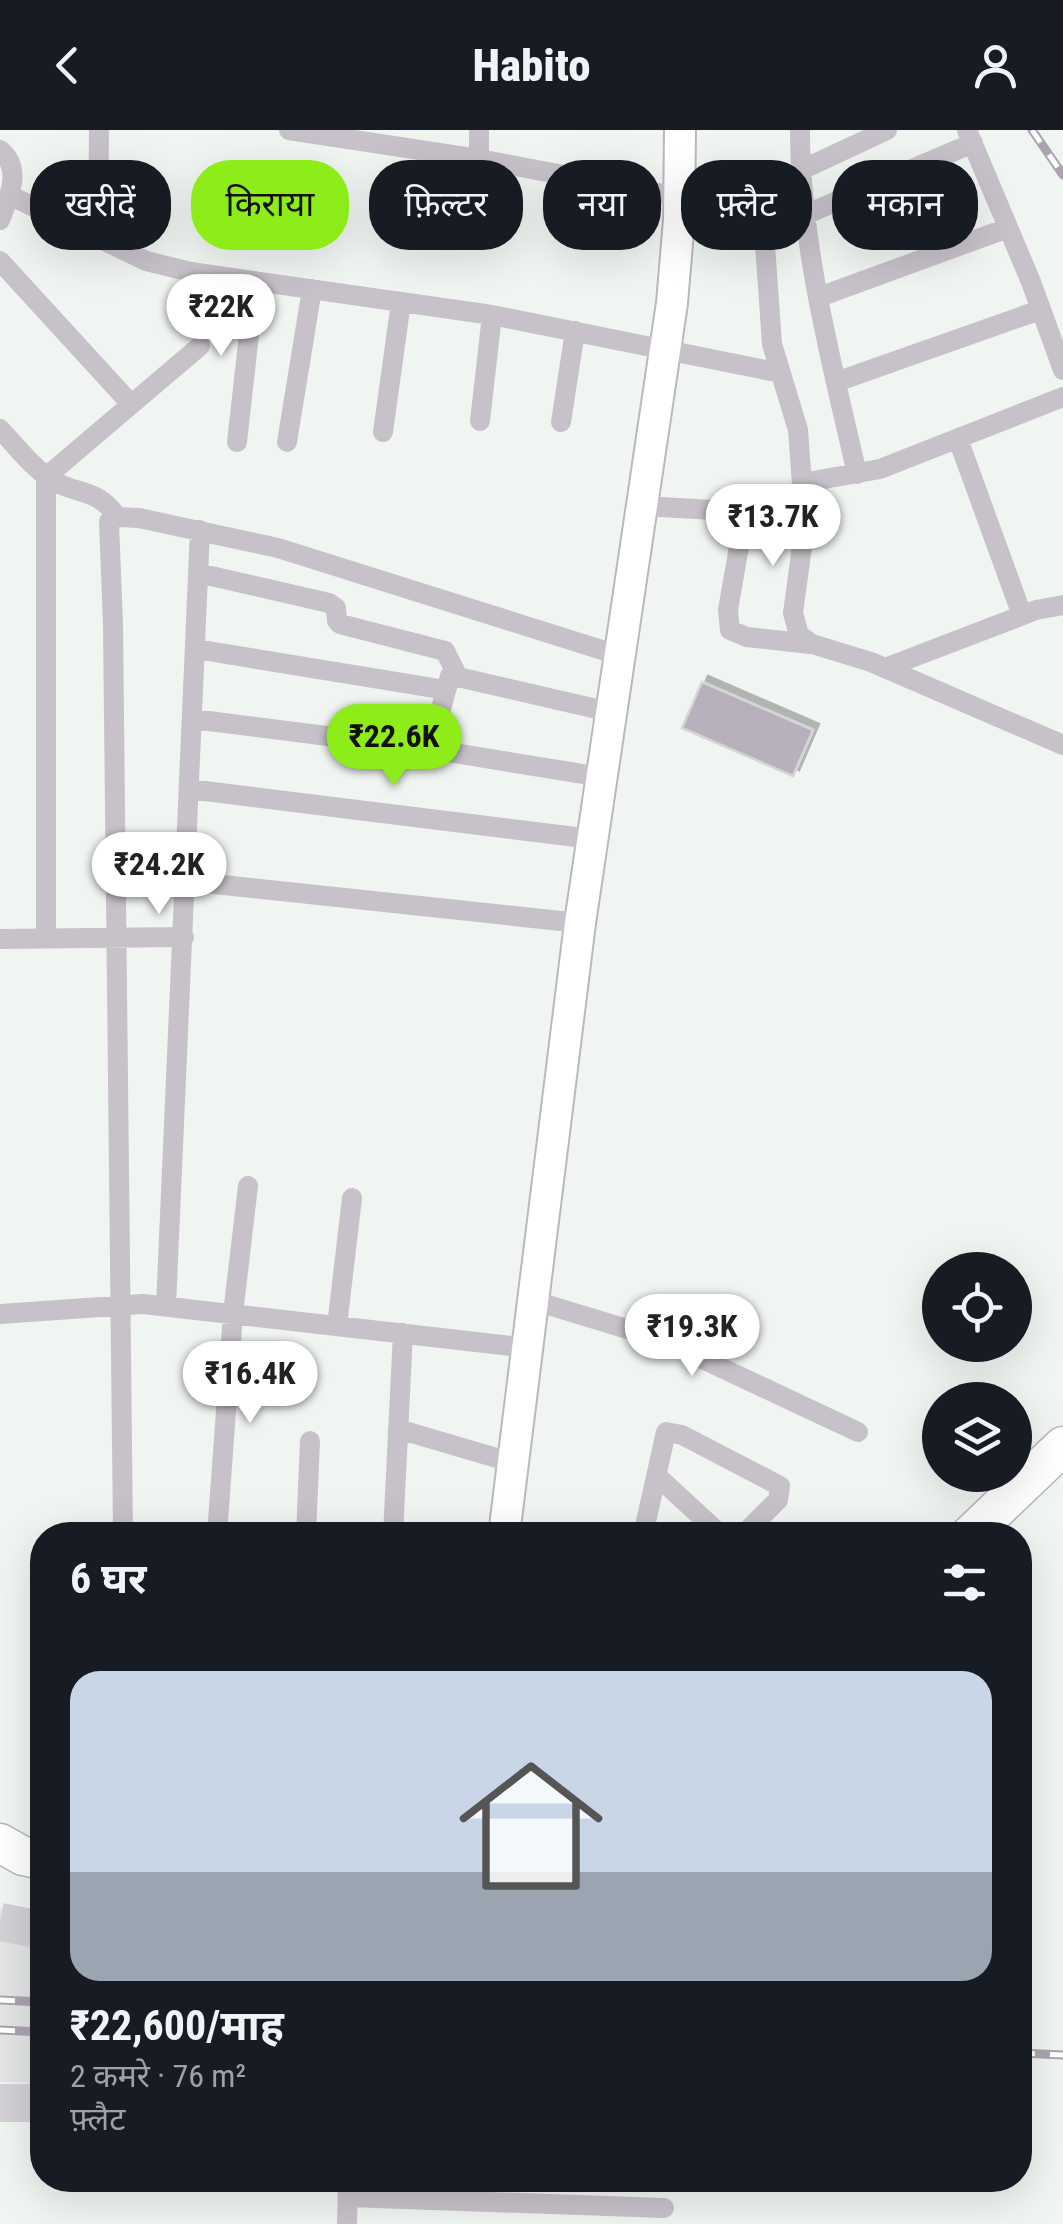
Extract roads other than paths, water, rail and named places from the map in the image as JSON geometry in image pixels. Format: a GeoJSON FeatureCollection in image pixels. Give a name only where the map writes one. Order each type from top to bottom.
{"type":"FeatureCollection","features":[{"type":"Feature","properties":{"kind":"highway"},"geometry":{"type":"LineString","coordinates":[[984,1522],[1063,1446]]}},
{"type":"Feature","properties":{"kind":"highway"},"geometry":{"type":"LineString","coordinates":[[0,1842],[30,1857]]}},
{"type":"Feature","properties":{"kind":"highway"},"geometry":{"type":"LineString","coordinates":[[0,1866],[30,1877]]}},
{"type":"Feature","properties":{"kind":"main road"},"geometry":{"type":"LineString","coordinates":[[506,1522],[580,924],[666,348],[679,208],[680,130]]}},
{"type":"Feature","properties":{"kind":"street"},"geometry":{"type":"LineString","coordinates":[[99,130],[99,160]]}},
{"type":"Feature","properties":{"kind":"street"},"geometry":{"type":"LineString","coordinates":[[289,130],[479,158],[679,208]]}},
{"type":"Feature","properties":{"kind":"street"},"geometry":{"type":"LineString","coordinates":[[478,130],[479,158]]}},
{"type":"Feature","properties":{"kind":"street"},"geometry":{"type":"LineString","coordinates":[[800,130],[801,160]]}},
{"type":"Feature","properties":{"kind":"street"},"geometry":{"type":"LineString","coordinates":[[812,163],[887,130]]}},
{"type":"Feature","properties":{"kind":"street"},"geometry":{"type":"LineString","coordinates":[[812,212],[970,136],[1063,370]]}},
{"type":"Feature","properties":{"kind":"street"},"geometry":{"type":"LineString","coordinates":[[0,150],[12,165],[10,195],[0,220]]}},
{"type":"Feature","properties":{"kind":"street"},"geometry":{"type":"LineString","coordinates":[[10,195],[30,205]]}},
{"type":"Feature","properties":{"kind":"street"},"geometry":{"type":"LineString","coordinates":[[820,296],[1008,228]]}},
{"type":"Feature","properties":{"kind":"street"},"geometry":{"type":"LineString","coordinates":[[812,246],[857,474]]}},
{"type":"Feature","properties":{"kind":"street"},"geometry":{"type":"LineString","coordinates":[[123,250],[146,261],[190,272],[492,315],[781,373]]}},
{"type":"Feature","properties":{"kind":"street"},"geometry":{"type":"LineString","coordinates":[[766,250],[772,344],[796,416],[802,483],[804,514],[792,613],[799,635],[812,644]]}},
{"type":"Feature","properties":{"kind":"street"},"geometry":{"type":"LineString","coordinates":[[0,261],[131,404]]}},
{"type":"Feature","properties":{"kind":"street"},"geometry":{"type":"LineString","coordinates":[[237,442],[255,281]]}},
{"type":"Feature","properties":{"kind":"street"},"geometry":{"type":"LineString","coordinates":[[287,442],[312,289]]}},
{"type":"Feature","properties":{"kind":"street"},"geometry":{"type":"LineString","coordinates":[[383,432],[401,302]]}},
{"type":"Feature","properties":{"kind":"street"},"geometry":{"type":"LineString","coordinates":[[836,382],[1040,310]]}},
{"type":"Feature","properties":{"kind":"street"},"geometry":{"type":"LineString","coordinates":[[480,421],[492,315]]}},
{"type":"Feature","properties":{"kind":"street"},"geometry":{"type":"LineString","coordinates":[[561,422],[576,330]]}},
{"type":"Feature","properties":{"kind":"street"},"geometry":{"type":"LineString","coordinates":[[46,938],[46,477],[200,346]]}},
{"type":"Feature","properties":{"kind":"street"},"geometry":{"type":"LineString","coordinates":[[802,483],[880,469],[1063,398]]}},
{"type":"Feature","properties":{"kind":"street"},"geometry":{"type":"LineString","coordinates":[[0,429],[46,477],[102,498],[117,517]]}},
{"type":"Feature","properties":{"kind":"street"},"geometry":{"type":"LineString","coordinates":[[958,439],[1022,615]]}},
{"type":"Feature","properties":{"kind":"street"},"geometry":{"type":"LineString","coordinates":[[642,506],[804,514]]}},
{"type":"Feature","properties":{"kind":"street"},"geometry":{"type":"LineString","coordinates":[[745,512],[728,610],[730,630],[747,637],[812,644],[885,668],[1063,745]]}},
{"type":"Feature","properties":{"kind":"street"},"geometry":{"type":"LineString","coordinates":[[123,1522],[110,522],[117,517],[139,518],[278,548],[618,654]]}},
{"type":"Feature","properties":{"kind":"street"},"geometry":{"type":"LineString","coordinates":[[166,1306],[200,530]]}},
{"type":"Feature","properties":{"kind":"street"},"geometry":{"type":"LineString","coordinates":[[198,573],[328,603],[336,608],[340,624],[446,651],[449,680],[430,749]]}},
{"type":"Feature","properties":{"kind":"street"},"geometry":{"type":"LineString","coordinates":[[885,668],[1053,604],[1063,605]]}},
{"type":"Feature","properties":{"kind":"street"},"geometry":{"type":"LineString","coordinates":[[196,649],[449,680],[458,677],[610,712]]}},
{"type":"Feature","properties":{"kind":"street"},"geometry":{"type":"LineString","coordinates":[[193,719],[430,749],[601,776]]}},
{"type":"Feature","properties":{"kind":"street"},"geometry":{"type":"LineString","coordinates":[[189,789],[592,839]]}},
{"type":"Feature","properties":{"kind":"street"},"geometry":{"type":"LineString","coordinates":[[186,881],[580,924]]}},
{"type":"Feature","properties":{"kind":"street"},"geometry":{"type":"LineString","coordinates":[[0,939],[184,937]]}},
{"type":"Feature","properties":{"kind":"street"},"geometry":{"type":"LineString","coordinates":[[219,1522],[248,1186]]}},
{"type":"Feature","properties":{"kind":"street"},"geometry":{"type":"LineString","coordinates":[[336,1326],[352,1198]]}},
{"type":"Feature","properties":{"kind":"street"},"geometry":{"type":"LineString","coordinates":[[535,1301],[660,1339],[858,1432]]}},
{"type":"Feature","properties":{"kind":"street"},"geometry":{"type":"LineString","coordinates":[[0,1314],[121,1303],[529,1348]]}},
{"type":"Feature","properties":{"kind":"street"},"geometry":{"type":"LineString","coordinates":[[394,1522],[403,1334]]}},
{"type":"Feature","properties":{"kind":"street"},"geometry":{"type":"LineString","coordinates":[[398,1429],[514,1464]]}},
{"type":"Feature","properties":{"kind":"street"},"geometry":{"type":"LineString","coordinates":[[646,1522],[666,1432],[780,1486],[778,1500],[756,1522]]}},
{"type":"Feature","properties":{"kind":"street"},"geometry":{"type":"LineString","coordinates":[[307,1522],[310,1440]]}},
{"type":"Feature","properties":{"kind":"street"},"geometry":{"type":"LineString","coordinates":[[656,1474],[707,1522]]}},
{"type":"Feature","properties":{"kind":"street"},"geometry":{"type":"LineString","coordinates":[[347,2224],[348,2192]]}},
{"type":"Feature","properties":{"kind":"street"},"geometry":{"type":"LineString","coordinates":[[411,2192],[664,2208]]}},
{"type":"Feature","properties":{"kind":"tunnel"},"geometry":{"type":"LineString","coordinates":[[0,1922],[30,1928]]}},
{"type":"Feature","properties":{"kind":"tunnel"},"geometry":{"type":"LineString","coordinates":[[0,2103],[30,2103]]}},
{"type":"Feature","properties":{"kind":"railway"},"geometry":{"type":"LineString","coordinates":[[1032,130],[1063,175]]}},
{"type":"Feature","properties":{"kind":"railway"},"geometry":{"type":"LineString","coordinates":[[0,2000],[30,2001]]}},
{"type":"Feature","properties":{"kind":"railway"},"geometry":{"type":"LineString","coordinates":[[0,2030],[30,2031]]}},
{"type":"Feature","properties":{"kind":"railway"},"geometry":{"type":"LineString","coordinates":[[1032,2054],[1063,2055]]}}]}
